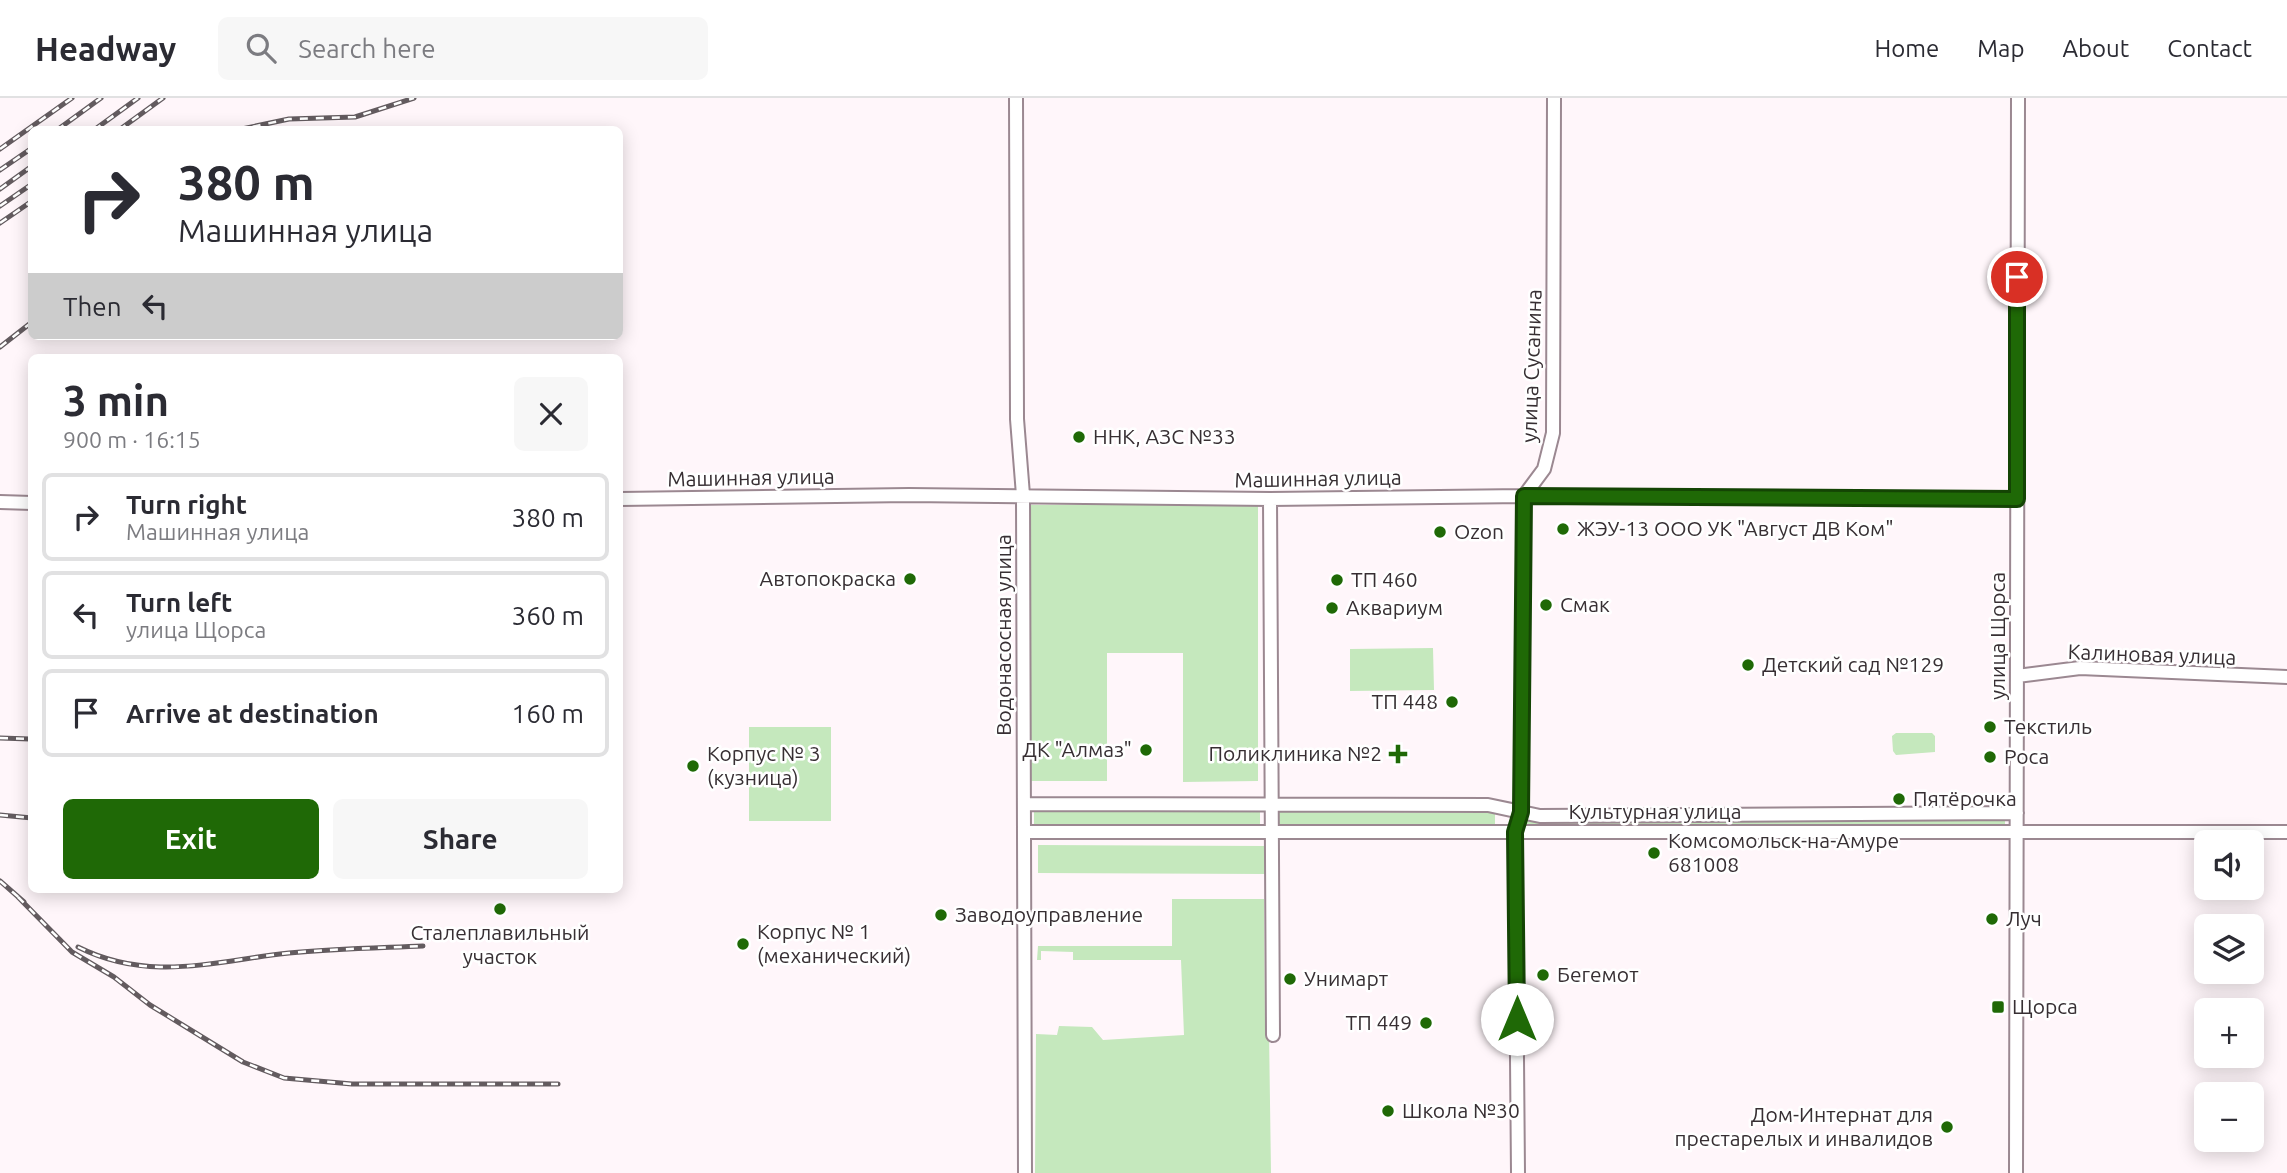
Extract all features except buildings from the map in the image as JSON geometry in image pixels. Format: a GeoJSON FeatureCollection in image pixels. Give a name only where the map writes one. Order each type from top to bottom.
{"type":"FeatureCollection","features":[{"type":"Feature","properties":{"kind":"street","name":"Водонасосная улица"},"geometry":{"type":"LineString","coordinates":[[1016,98],[1017,419],[1023,495],[1025,1173]]}},
{"type":"Feature","properties":{"kind":"street","name":"улица Сусанина"},"geometry":{"type":"LineString","coordinates":[[1524,496],[1544,469],[1553,433],[1554,98]]}},
{"type":"Feature","properties":{"kind":"street","name":"улица Щорса"},"geometry":{"type":"LineString","coordinates":[[2016,1173],[2018,98]]}},
{"type":"Feature","properties":{"kind":"street","name":"Машинная улица"},"geometry":{"type":"LineString","coordinates":[[623,499],[1023,495],[1270,499],[1524,496],[2017,499]]}},
{"type":"Feature","properties":{"kind":"street"},"geometry":{"type":"LineString","coordinates":[[1518,1173],[1515,832],[1521,812],[1524,496]]}},
{"type":"Feature","properties":{"kind":"street"},"geometry":{"type":"LineString","coordinates":[[1270,499],[1273,1035]]}},
{"type":"Feature","properties":{"kind":"street"},"geometry":{"type":"LineString","coordinates":[[0,502],[28,503]]}},
{"type":"Feature","properties":{"kind":"street","name":"Калиновая улица"},"geometry":{"type":"LineString","coordinates":[[2017,676],[2080,668],[2287,677]]}},
{"type":"Feature","properties":{"kind":"street","name":"Культурная улица"},"geometry":{"type":"LineString","coordinates":[[1024,804],[1488,805],[1540,816],[2017,813]]}},
{"type":"Feature","properties":{"kind":"street","name":"Культурная улица"},"geometry":{"type":"LineString","coordinates":[[1024,832],[2287,832]]}},
{"type":"Feature","properties":{"kind":"green space"},"geometry":{"type":"Polygon","coordinates":[[[1258,504],[1258,781],[1183,782],[1183,653],[1107,653],[1107,781],[1031,781],[1030,505],[1258,504]]]}},
{"type":"Feature","properties":{"kind":"green space"},"geometry":{"type":"Polygon","coordinates":[[[1433,648],[1434,690],[1350,691],[1350,649],[1433,648]]]}},
{"type":"Feature","properties":{"kind":"green space"},"geometry":{"type":"Polygon","coordinates":[[[749,727],[831,727],[831,821],[749,821],[749,727]]]}},
{"type":"Feature","properties":{"kind":"green space"},"geometry":{"type":"Polygon","coordinates":[[[1896,733],[1932,733],[1935,736],[1935,752],[1896,755],[1893,751],[1892,736],[1896,733]]]}},
{"type":"Feature","properties":{"kind":"green space"},"geometry":{"type":"Polygon","coordinates":[[[1034,811],[1260,811],[1260,824],[1034,824],[1034,811]]]}},
{"type":"Feature","properties":{"kind":"green space"},"geometry":{"type":"Polygon","coordinates":[[[1279,812],[1495,813],[1495,826],[1278,825],[1279,812]]]}},
{"type":"Feature","properties":{"kind":"green space"},"geometry":{"type":"Polygon","coordinates":[[[1526,819],[2005,819],[2005,828],[1522,826],[1526,819]]]}},
{"type":"Feature","properties":{"kind":"green space"},"geometry":{"type":"Polygon","coordinates":[[[1038,845],[1265,846],[1265,874],[1038,873],[1038,845]]]}},
{"type":"Feature","properties":{"kind":"green space"},"geometry":{"type":"Polygon","coordinates":[[[1172,899],[1264,899],[1265,1027],[1269,1032],[1271,1173],[1035,1173],[1036,1034],[1057,1035],[1059,1026],[1092,1027],[1103,1040],[1184,1035],[1181,960],[1073,960],[1073,952],[1041,951],[1041,960],[1037,960],[1038,946],[1172,946],[1172,899]]]}},
{"type":"Feature","properties":{"kind":"railway"},"geometry":{"type":"LineString","coordinates":[[32,126],[72,98]]}},
{"type":"Feature","properties":{"kind":"railway"},"geometry":{"type":"LineString","coordinates":[[62,126],[101,98]]}},
{"type":"Feature","properties":{"kind":"railway"},"geometry":{"type":"LineString","coordinates":[[100,126],[138,98]]}},
{"type":"Feature","properties":{"kind":"railway"},"geometry":{"type":"LineString","coordinates":[[124,126],[163,98]]}},
{"type":"Feature","properties":{"kind":"railway"},"geometry":{"type":"LineString","coordinates":[[256,126],[289,119],[355,117],[414,98]]}},
{"type":"Feature","properties":{"kind":"railway"},"geometry":{"type":"LineString","coordinates":[[0,149],[28,129]]}},
{"type":"Feature","properties":{"kind":"railway"},"geometry":{"type":"LineString","coordinates":[[0,170],[28,151]]}},
{"type":"Feature","properties":{"kind":"railway"},"geometry":{"type":"LineString","coordinates":[[0,189],[28,169]]}},
{"type":"Feature","properties":{"kind":"railway"},"geometry":{"type":"LineString","coordinates":[[0,206],[28,187]]}},
{"type":"Feature","properties":{"kind":"railway"},"geometry":{"type":"LineString","coordinates":[[0,223],[28,204]]}},
{"type":"Feature","properties":{"kind":"railway"},"geometry":{"type":"LineString","coordinates":[[0,347],[28,325]]}},
{"type":"Feature","properties":{"kind":"railway"},"geometry":{"type":"LineString","coordinates":[[0,738],[28,739]]}},
{"type":"Feature","properties":{"kind":"railway"},"geometry":{"type":"LineString","coordinates":[[0,815],[28,818]]}},
{"type":"Feature","properties":{"kind":"railway"},"geometry":{"type":"LineString","coordinates":[[0,881],[24,902]]}},
{"type":"Feature","properties":{"kind":"railway"},"geometry":{"type":"LineString","coordinates":[[18,897],[72,952],[114,977],[150,1005],[243,1062],[284,1078],[352,1084],[558,1084]]}},
{"type":"Feature","properties":{"kind":"railway"},"geometry":{"type":"LineString","coordinates":[[78,947],[105,958],[157,967],[208,964],[306,952],[423,946]]}},
{"type":"Feature","properties":{"kind":"place","name":"ННК, АЗС №33"},"geometry":{"type":"Point","coordinates":[1079,437]}},
{"type":"Feature","properties":{"kind":"place","name":"ЖЭУ-13 ООО УК \"Август ДВ Ком\""},"geometry":{"type":"Point","coordinates":[1563,529]}},
{"type":"Feature","properties":{"kind":"place","name":"Ozon"},"geometry":{"type":"Point","coordinates":[1440,532]}},
{"type":"Feature","properties":{"kind":"place","name":"Автопокраска"},"geometry":{"type":"Point","coordinates":[910,579]}},
{"type":"Feature","properties":{"kind":"place","name":"ТП 460"},"geometry":{"type":"Point","coordinates":[1337,580]}},
{"type":"Feature","properties":{"kind":"place","name":"Смак"},"geometry":{"type":"Point","coordinates":[1546,605]}},
{"type":"Feature","properties":{"kind":"place","name":"Аквариум"},"geometry":{"type":"Point","coordinates":[1332,608]}},
{"type":"Feature","properties":{"kind":"place","name":"Детский сад №129"},"geometry":{"type":"Point","coordinates":[1748,665]}},
{"type":"Feature","properties":{"kind":"place","name":"ТП 448"},"geometry":{"type":"Point","coordinates":[1452,702]}},
{"type":"Feature","properties":{"kind":"place","name":"Текстиль"},"geometry":{"type":"Point","coordinates":[1990,727]}},
{"type":"Feature","properties":{"kind":"place","name":"ДК \"Алмаз\""},"geometry":{"type":"Point","coordinates":[1146,750]}},
{"type":"Feature","properties":{"kind":"place","name":"Поликлиника №2"},"geometry":{"type":"Point","coordinates":[1398,754]}},
{"type":"Feature","properties":{"kind":"place","name":"Роса"},"geometry":{"type":"Point","coordinates":[1990,757]}},
{"type":"Feature","properties":{"kind":"place","name":"Корпус № 3 (кузница)"},"geometry":{"type":"Point","coordinates":[693,766]}},
{"type":"Feature","properties":{"kind":"place","name":"Пятёрочка"},"geometry":{"type":"Point","coordinates":[1899,799]}},
{"type":"Feature","properties":{"kind":"place","name":"Комсомольск-на-Амуре 681008"},"geometry":{"type":"Point","coordinates":[1654,853]}},
{"type":"Feature","properties":{"kind":"place","name":"Сталеплавильный участок"},"geometry":{"type":"Point","coordinates":[500,909]}},
{"type":"Feature","properties":{"kind":"place","name":"Заводоуправление"},"geometry":{"type":"Point","coordinates":[941,915]}},
{"type":"Feature","properties":{"kind":"place","name":"Луч"},"geometry":{"type":"Point","coordinates":[1992,919]}},
{"type":"Feature","properties":{"kind":"place","name":"Корпус № 1 (механический)"},"geometry":{"type":"Point","coordinates":[743,944]}},
{"type":"Feature","properties":{"kind":"place","name":"Бегемот"},"geometry":{"type":"Point","coordinates":[1543,975]}},
{"type":"Feature","properties":{"kind":"place","name":"Унимарт"},"geometry":{"type":"Point","coordinates":[1290,979]}},
{"type":"Feature","properties":{"kind":"place","name":"Щорса"},"geometry":{"type":"Point","coordinates":[1998,1007]}},
{"type":"Feature","properties":{"kind":"place","name":"ТП 449"},"geometry":{"type":"Point","coordinates":[1426,1023]}},
{"type":"Feature","properties":{"kind":"place","name":"Школа №30"},"geometry":{"type":"Point","coordinates":[1388,1111]}},
{"type":"Feature","properties":{"kind":"place","name":"Дом-Интернат для престарелых и инвалидов"},"geometry":{"type":"Point","coordinates":[1947,1127]}},
{"type":"Feature","properties":{"kind":"route"},"geometry":{"type":"LineString","coordinates":[[1517,1019],[1515,832],[1521,812],[1524,496],[2017,499],[2017,277]]}}]}
